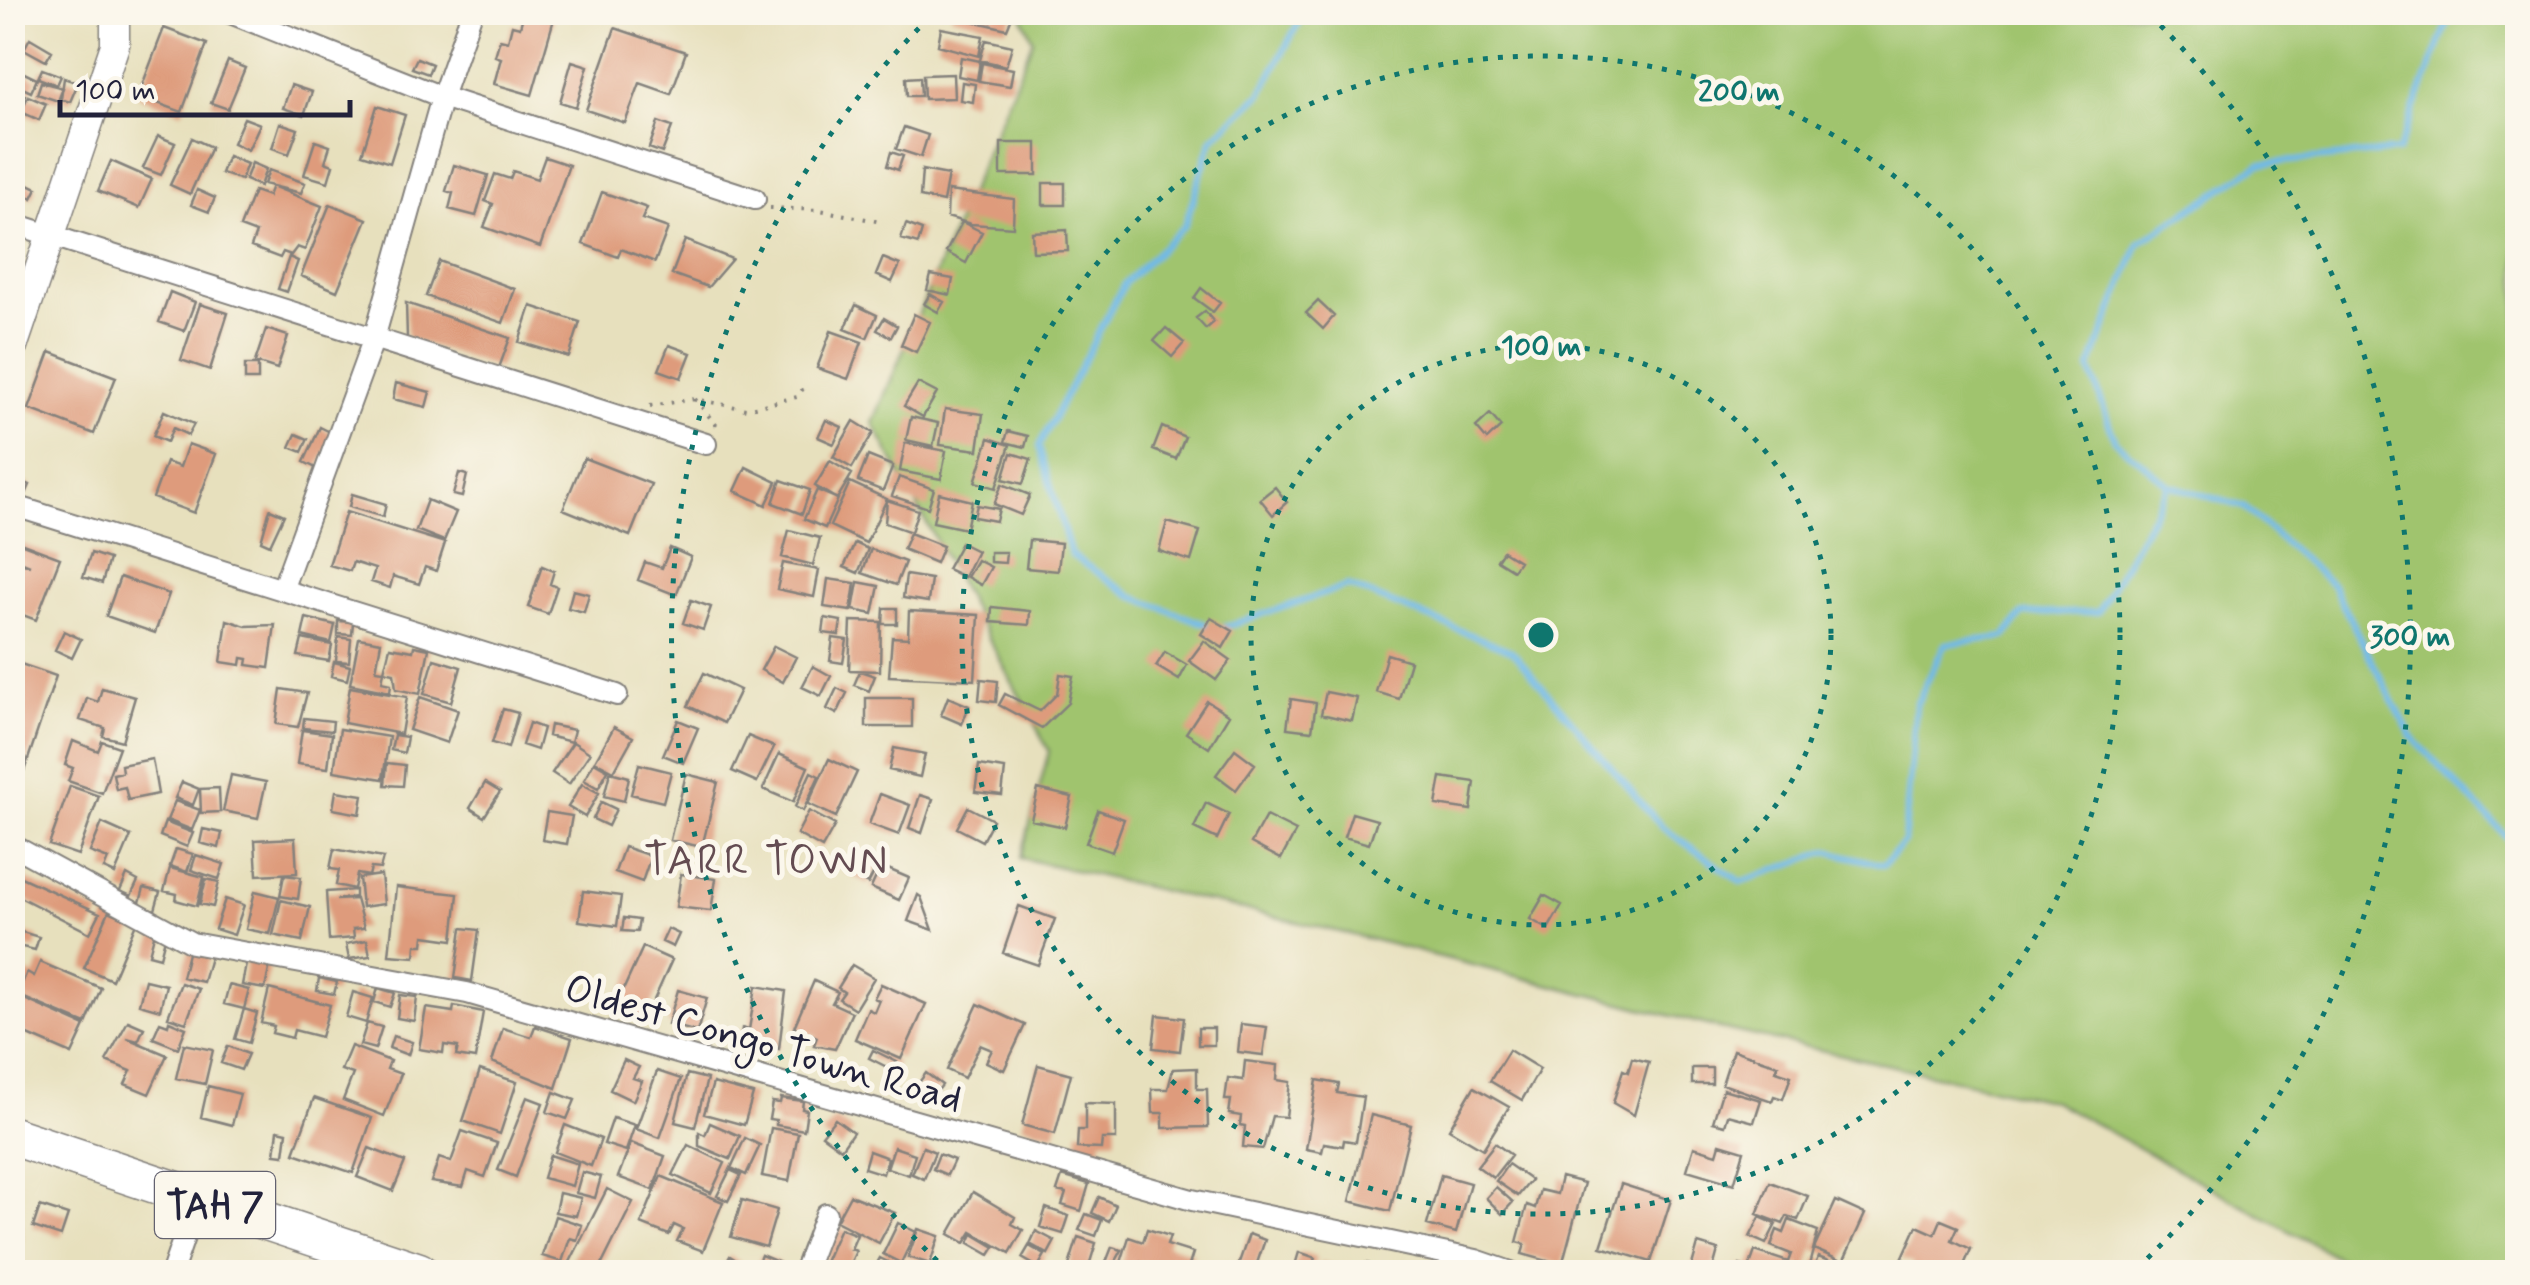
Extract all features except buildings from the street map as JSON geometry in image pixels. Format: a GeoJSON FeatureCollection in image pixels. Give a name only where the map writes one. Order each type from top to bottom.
{"type":"FeatureCollection","features":[{"type":"Feature","properties":{"kind":"highway","name":"TAH 7"},"geometry":{"type":"LineString","coordinates":[[12,1136],[418,1272]]}},
{"type":"Feature","properties":{"kind":"street"},"geometry":{"type":"LineString","coordinates":[[12,350],[115,45],[115,12]]}},
{"type":"Feature","properties":{"kind":"street"},"geometry":{"type":"LineString","coordinates":[[228,12],[442,97],[755,199]]}},
{"type":"Feature","properties":{"kind":"street"},"geometry":{"type":"LineString","coordinates":[[282,590],[375,335],[442,97],[472,12]]}},
{"type":"Feature","properties":{"kind":"street"},"geometry":{"type":"LineString","coordinates":[[12,223],[375,335],[630,420],[713,436]]}},
{"type":"Feature","properties":{"kind":"street"},"geometry":{"type":"LineString","coordinates":[[12,505],[617,695]]}},
{"type":"Feature","properties":{"kind":"street","name":"Oldest Congo Town Road"},"geometry":{"type":"LineString","coordinates":[[12,846],[192,943],[467,993],[1192,1200],[1510,1272]]}},
{"type":"Feature","properties":{"kind":"street"},"geometry":{"type":"LineString","coordinates":[[172,1272],[198,1198]]}},
{"type":"Feature","properties":{"kind":"street"},"geometry":{"type":"LineString","coordinates":[[804,1272],[826,1214]]}},
{"type":"Feature","properties":{"kind":"path"},"geometry":{"type":"LineString","coordinates":[[630,420],[652,405],[695,399],[746,409],[797,398],[805,386]]}},
{"type":"Feature","properties":{"kind":"path"},"geometry":{"type":"LineString","coordinates":[[695,399],[713,436]]}},
{"type":"Feature","properties":{"kind":"green space"},"geometry":{"type":"Polygon","coordinates":[[[1021,13],[2517,13],[2517,1272],[2364,1272],[2053,1101],[1719,1028],[1374,940],[1021,858],[1049,751],[873,423],[1033,40],[1021,13]]]}},
{"type":"Feature","properties":{"kind":"waterway"},"geometry":{"type":"LineString","coordinates":[[1304,12],[1261,94],[1212,139],[1185,225],[1124,284],[1039,446],[1071,555],[1134,597],[1218,629],[1348,586],[1512,651],[1662,827],[1741,882],[1828,851],[1883,865],[1904,842],[1916,705],[1945,644],[2005,637],[2023,614],[2098,612],[2169,485]]}},
{"type":"Feature","properties":{"kind":"waterway"},"geometry":{"type":"LineString","coordinates":[[2452,12],[2398,151],[2260,164],[2139,243],[2090,368],[2115,441],[2169,485],[2244,507],[2332,585],[2412,737],[2518,849]]}},
{"type":"Feature","properties":{"kind":"district","name":"TARR TOWN"},"geometry":{"type":"Point","coordinates":[767,859]}}]}
